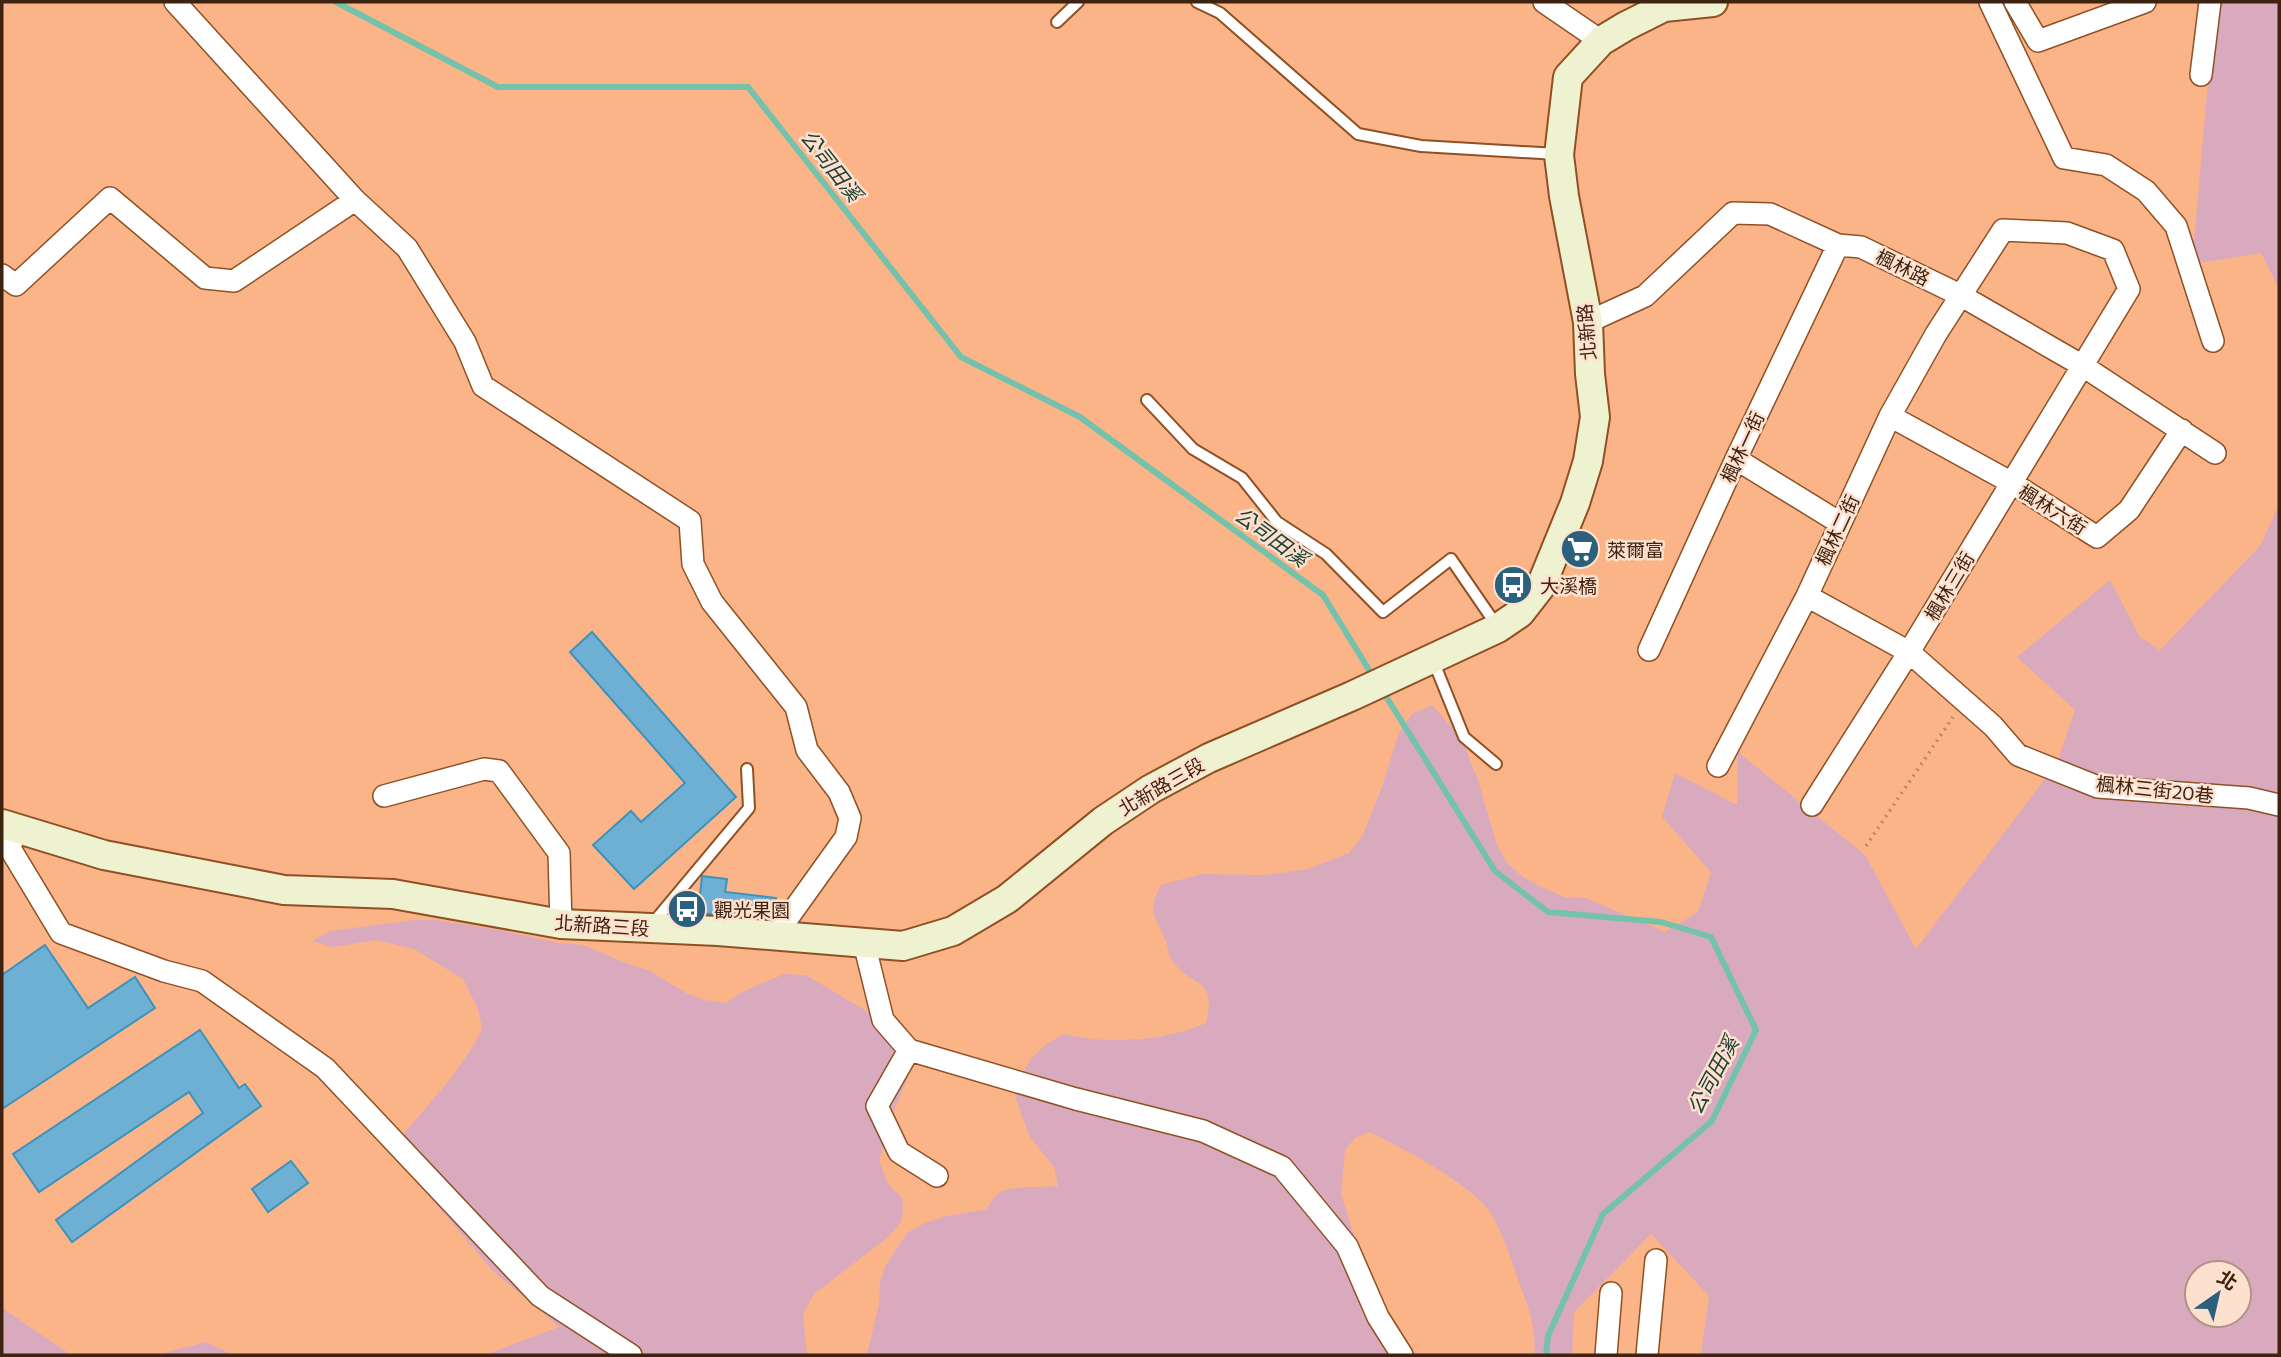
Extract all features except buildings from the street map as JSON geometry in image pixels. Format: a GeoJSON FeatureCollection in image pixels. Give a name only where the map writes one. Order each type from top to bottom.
{"type":"FeatureCollection","features":[{"type":"Feature","properties":{"kind":"main road","name":"北新路"},"geometry":{"type":"LineString","coordinates":[[1352,696],[1499,628],[1520,613],[1541,586],[1560,542],[1588,461],[1595,417],[1588,322],[1563,196],[1559,155],[1568,77],[1601,41],[1663,4],[1713,2]]}},
{"type":"Feature","properties":{"kind":"main road","name":"北新路三段"},"geometry":{"type":"LineString","coordinates":[[7,825],[104,855],[284,890],[393,894],[561,924],[903,946],[953,931],[1007,899],[1103,821],[1151,789],[1209,758],[1352,696]]}},
{"type":"Feature","properties":{"kind":"street"},"geometry":{"type":"LineString","coordinates":[[175,2],[355,200],[407,248],[466,342],[482,386],[690,521],[693,564],[712,602],[796,707],[807,750],[839,792],[850,818],[846,837],[775,936]]}},
{"type":"Feature","properties":{"kind":"street"},"geometry":{"type":"LineString","coordinates":[[1544,2],[1601,41]]}},
{"type":"Feature","properties":{"kind":"street"},"geometry":{"type":"LineString","coordinates":[[1990,2],[2064,158],[2106,165],[2147,191],[2176,226],[2213,341]]}},
{"type":"Feature","properties":{"kind":"street"},"geometry":{"type":"LineString","coordinates":[[2015,2],[2038,41],[2145,2]]}},
{"type":"Feature","properties":{"kind":"street"},"geometry":{"type":"LineString","coordinates":[[2201,75],[2210,2]]}},
{"type":"Feature","properties":{"kind":"street"},"geometry":{"type":"LineString","coordinates":[[2,275],[16,285],[110,198],[205,278],[234,282],[355,200]]}},
{"type":"Feature","properties":{"kind":"street","name":"楓林路"},"geometry":{"type":"LineString","coordinates":[[1588,322],[1645,296],[1733,213],[1770,214],[1838,245],[1861,247],[1961,295],[2083,366],[2215,453]]}},
{"type":"Feature","properties":{"kind":"street","name":"楓林二街"},"geometry":{"type":"LineString","coordinates":[[1718,766],[1807,596],[1890,416],[1961,295],[2003,230],[2067,233],[2113,250],[2129,289],[2083,366]]}},
{"type":"Feature","properties":{"kind":"street","name":"楓林一街"},"geometry":{"type":"LineString","coordinates":[[1649,650],[1838,245]]}},
{"type":"Feature","properties":{"kind":"street","name":"楓林三街"},"geometry":{"type":"LineString","coordinates":[[1812,804],[1909,652],[2083,366]]}},
{"type":"Feature","properties":{"kind":"street","name":"楓林六街"},"geometry":{"type":"LineString","coordinates":[[1890,416],[2012,483],[2097,537],[2129,510],[2182,430]]}},
{"type":"Feature","properties":{"kind":"street"},"geometry":{"type":"LineString","coordinates":[[1736,459],[1840,523]]}},
{"type":"Feature","properties":{"kind":"street","name":"楓林三街20巷"},"geometry":{"type":"LineString","coordinates":[[1807,596],[1909,652],[1993,726],[2018,755],[2098,787],[2249,798],[2279,805]]}},
{"type":"Feature","properties":{"kind":"street"},"geometry":{"type":"LineString","coordinates":[[384,796],[484,769],[499,771],[559,853],[561,924]]}},
{"type":"Feature","properties":{"kind":"street"},"geometry":{"type":"LineString","coordinates":[[7,825],[11,850],[61,933],[164,971],[202,981],[325,1068],[540,1296],[631,1355]]}},
{"type":"Feature","properties":{"kind":"street"},"geometry":{"type":"LineString","coordinates":[[864,943],[883,1020],[909,1050],[1076,1099],[1203,1131],[1282,1167],[1347,1246],[1378,1318],[1402,1355]]}},
{"type":"Feature","properties":{"kind":"street"},"geometry":{"type":"LineString","coordinates":[[909,1050],[877,1106],[899,1152],[937,1176]]}},
{"type":"Feature","properties":{"kind":"street"},"geometry":{"type":"LineString","coordinates":[[1647,1355],[1657,1259]]}},
{"type":"Feature","properties":{"kind":"street"},"geometry":{"type":"LineString","coordinates":[[1606,1355],[1611,1293]]}},
{"type":"Feature","properties":{"kind":"lane"},"geometry":{"type":"LineString","coordinates":[[1057,22],[1078,2]]}},
{"type":"Feature","properties":{"kind":"lane"},"geometry":{"type":"LineString","coordinates":[[1196,2],[1220,13],[1358,134],[1421,146],[1559,155]]}},
{"type":"Feature","properties":{"kind":"lane"},"geometry":{"type":"LineString","coordinates":[[1146,400],[1193,449],[1242,478],[1277,522],[1326,554],[1382,612],[1451,559],[1499,628]]}},
{"type":"Feature","properties":{"kind":"lane"},"geometry":{"type":"LineString","coordinates":[[1432,658],[1464,737],[1496,764]]}},
{"type":"Feature","properties":{"kind":"lane"},"geometry":{"type":"LineString","coordinates":[[649,928],[749,808],[747,769]]}},
{"type":"Feature","properties":{"kind":"path"},"geometry":{"type":"LineString","coordinates":[[1866,846],[1964,701]]}},
{"type":"Feature","properties":{"kind":"shaded area"},"geometry":{"type":"Polygon","coordinates":[[[2215,2],[2279,2],[2279,289],[2261,253],[2192,264],[2215,2]]]}},
{"type":"Feature","properties":{"kind":"shaded area"},"geometry":{"type":"Polygon","coordinates":[[[2279,505],[2279,1355],[1701,1355],[1709,1296],[1651,1234],[1574,1312],[1572,1355],[1534,1355],[1533,1327],[1528,1309],[1506,1246],[1490,1212],[1468,1190],[1452,1179],[1416,1156],[1369,1132],[1355,1138],[1345,1150],[1341,1194],[1392,1355],[867,1355],[879,1304],[880,1282],[886,1265],[907,1233],[925,1223],[947,1216],[987,1209],[996,1195],[1009,1189],[1058,1186],[1054,1167],[1030,1137],[1015,1097],[1019,1080],[1030,1060],[1045,1045],[1064,1034],[1098,1039],[1136,1039],[1173,1034],[1206,1023],[1209,1008],[1206,991],[1171,960],[1154,914],[1154,903],[1161,885],[1202,874],[1264,875],[1308,869],[1349,853],[1362,837],[1399,733],[1412,714],[1432,705],[1462,739],[1478,780],[1497,845],[1507,863],[1523,877],[1565,897],[1586,898],[1665,932],[1698,912],[1711,872],[1662,817],[1675,773],[1737,805],[1738,752],[1865,855],[1916,949],[2057,763],[2075,710],[2017,657],[2110,580],[2140,637],[2160,650],[2260,546],[2279,505]]]}},
{"type":"Feature","properties":{"kind":"shaded area"},"geometry":{"type":"Polygon","coordinates":[[[415,920],[436,920],[583,945],[648,970],[686,993],[725,1003],[742,992],[784,974],[806,975],[878,1018],[904,1054],[908,1077],[891,1118],[879,1161],[888,1184],[903,1199],[902,1221],[887,1238],[814,1294],[803,1314],[807,1355],[485,1355],[559,1327],[492,1270],[390,1150],[452,1077],[474,1045],[482,1028],[478,1009],[463,979],[414,949],[376,940],[333,947],[312,941],[330,931],[415,920]]]}},
{"type":"Feature","properties":{"kind":"shaded area"},"geometry":{"type":"Polygon","coordinates":[[[2,1308],[71,1355],[2,1355],[2,1308]]]}},
{"type":"Feature","properties":{"kind":"shaded area"},"geometry":{"type":"Polygon","coordinates":[[[206,1342],[233,1355],[156,1355],[206,1342]]]}},
{"type":"Feature","properties":{"kind":"waterway","name":"公司田溪"},"geometry":{"type":"LineString","coordinates":[[336,2],[498,87],[748,87],[961,357],[1080,417],[1323,595],[1374,678]]}},
{"type":"Feature","properties":{"kind":"waterway","name":"公司田溪"},"geometry":{"type":"LineString","coordinates":[[1382,690],[1495,871],[1548,912],[1661,922],[1711,937],[1756,1030],[1712,1121],[1603,1214],[1548,1336],[1546,1355]]}},
{"type":"Feature","properties":{"kind":"place","name":"萊爾富"},"geometry":{"type":"Point","coordinates":[1580,549]}},
{"type":"Feature","properties":{"kind":"place","name":"大溪橋"},"geometry":{"type":"Point","coordinates":[1513,585]}},
{"type":"Feature","properties":{"kind":"place","name":"觀光果園"},"geometry":{"type":"Point","coordinates":[687,909]}}]}
